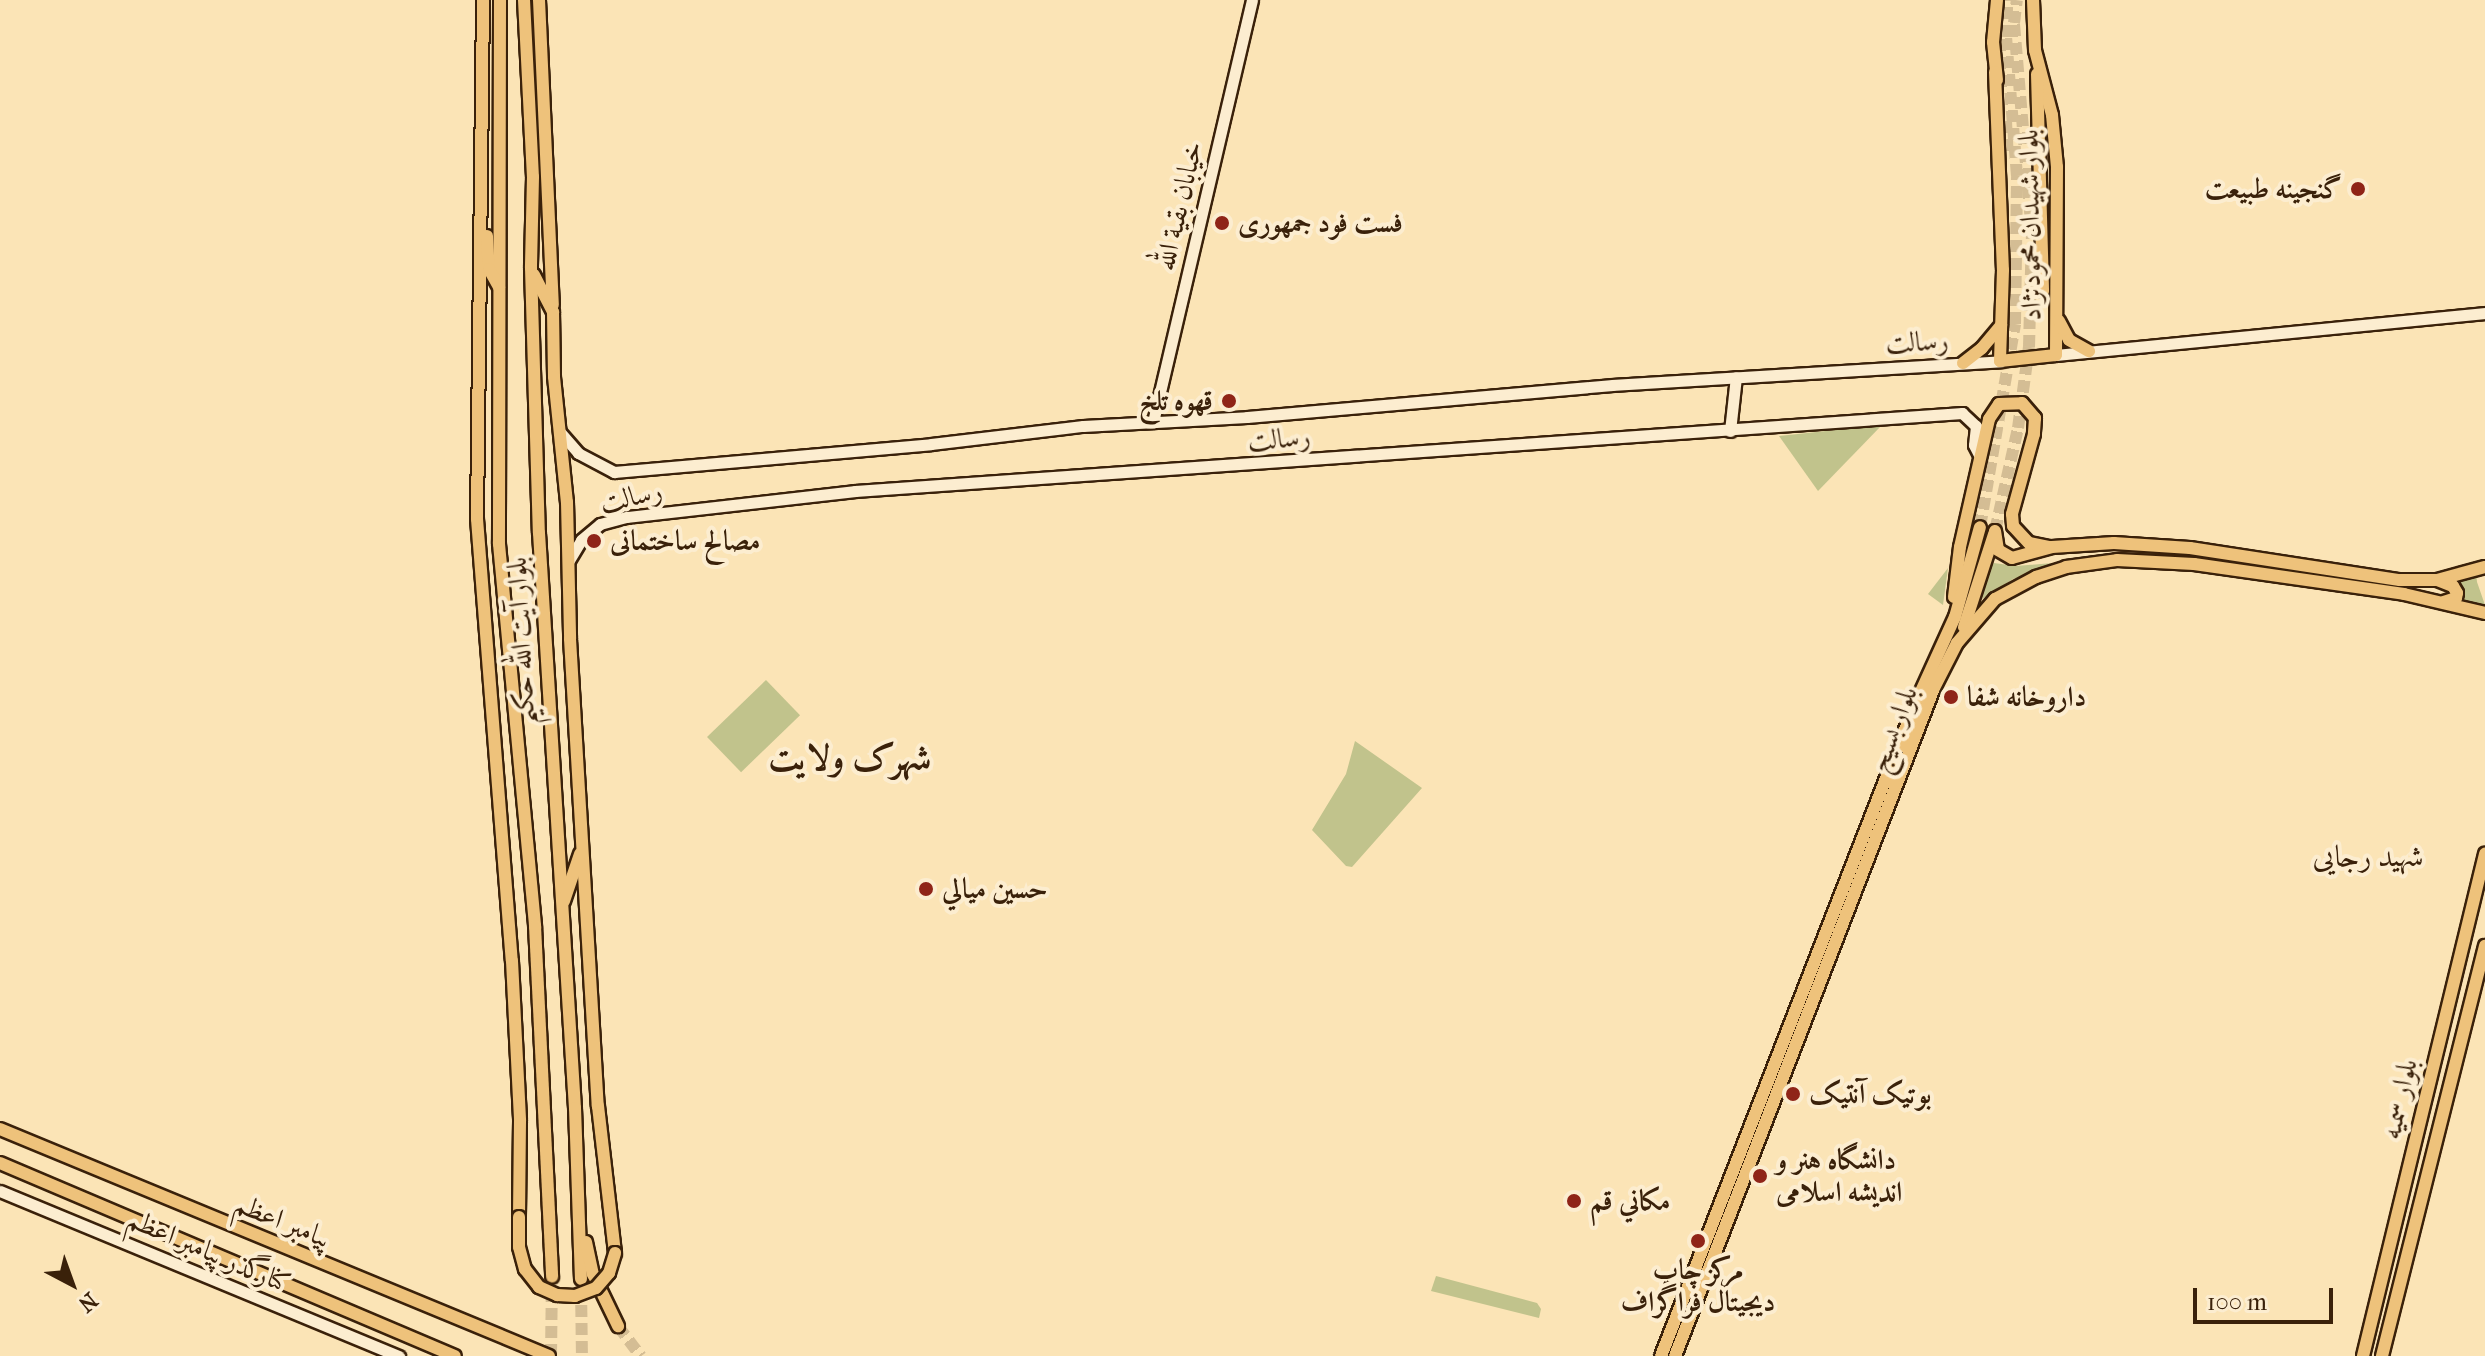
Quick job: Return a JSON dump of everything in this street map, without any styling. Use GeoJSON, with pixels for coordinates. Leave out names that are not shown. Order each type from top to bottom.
{"type":"FeatureCollection","features":[{"type":"Feature","properties":{"kind":"main road","name":"بلوار آیت الله حکیم"},"geometry":{"type":"LineString","coordinates":[[500,0],[499,544],[535,926],[552,1277]]}},
{"type":"Feature","properties":{"kind":"main road","name":"بلوار آیت الله حکیم"},"geometry":{"type":"LineString","coordinates":[[524,0],[533,177],[531,268],[543,612],[581,1219],[581,1279]]}},
{"type":"Feature","properties":{"kind":"main road"},"geometry":{"type":"LineString","coordinates":[[483,2],[477,519],[512,961],[520,1121],[519,1247],[525,1269],[539,1287],[557,1295],[575,1296],[596,1288],[609,1273],[615,1253],[598,1106],[553,312],[539,0]]}},
{"type":"Feature","properties":{"kind":"main road","name":"خیابان بقیة الله"},"geometry":{"type":"LineString","coordinates":[[1153,422],[1252,0]]}},
{"type":"Feature","properties":{"kind":"main road","name":"بلوار شهیدان محمودنژاد"},"geometry":{"type":"LineString","coordinates":[[1997,0],[1993,42],[1995,72],[2006,121]]}},
{"type":"Feature","properties":{"kind":"main road","name":"بلوار شهیدان محمودنژاد"},"geometry":{"type":"LineString","coordinates":[[2033,0],[2035,50],[2052,115],[2057,167],[2056,355]]}},
{"type":"Feature","properties":{"kind":"main road"},"geometry":{"type":"LineString","coordinates":[[2035,50],[2043,291]]}},
{"type":"Feature","properties":{"kind":"main road"},"geometry":{"type":"LineString","coordinates":[[1995,72],[2003,270],[2000,361],[2485,313]]}},
{"type":"Feature","properties":{"kind":"main road"},"geometry":{"type":"LineString","coordinates":[[480,190],[485,203],[489,269],[499,288]]}},
{"type":"Feature","properties":{"kind":"main road"},"geometry":{"type":"LineString","coordinates":[[531,268],[553,312]]}},
{"type":"Feature","properties":{"kind":"main road"},"geometry":{"type":"LineString","coordinates":[[2056,314],[2069,340],[2089,351]]}},
{"type":"Feature","properties":{"kind":"main road"},"geometry":{"type":"LineString","coordinates":[[1963,363],[1982,348],[2001,325]]}},
{"type":"Feature","properties":{"kind":"main road","name":"رسالت"},"geometry":{"type":"LineString","coordinates":[[560,432],[578,453],[614,472],[931,444],[1083,426],[1736,377],[2000,361]]}},
{"type":"Feature","properties":{"kind":"main road"},"geometry":{"type":"LineString","coordinates":[[1730,431],[1736,377]]}},
{"type":"Feature","properties":{"kind":"main road"},"geometry":{"type":"LineString","coordinates":[[1951,643],[1980,457],[1989,419],[1999,404],[2017,402],[2031,411],[2036,426],[2012,514],[2013,526],[2029,543],[2052,547]]}},
{"type":"Feature","properties":{"kind":"main road","name":"رسالت"},"geometry":{"type":"LineString","coordinates":[[568,562],[581,540],[600,524],[738,503],[1547,440],[1730,431],[1962,413],[1976,426],[1974,445],[1980,457]]}},
{"type":"Feature","properties":{"kind":"main road"},"geometry":{"type":"LineString","coordinates":[[1951,643],[1980,527]]}},
{"type":"Feature","properties":{"kind":"main road"},"geometry":{"type":"LineString","coordinates":[[1951,643],[1973,606],[1995,531],[1998,550],[2012,558],[2052,547],[2114,543],[2190,548],[2400,580],[2437,580],[2485,567]]}},
{"type":"Feature","properties":{"kind":"main road","name":"بلوار بسیج"},"geometry":{"type":"LineString","coordinates":[[1661,1356],[1951,643],[1987,606],[2016,586],[2066,567],[2117,560],[2194,564],[2444,602],[2485,613]]}},
{"type":"Feature","properties":{"kind":"main road"},"geometry":{"type":"LineString","coordinates":[[2437,580],[2453,586],[2457,593],[2456,598],[2444,602]]}},
{"type":"Feature","properties":{"kind":"main road"},"geometry":{"type":"LineString","coordinates":[[562,908],[583,846]]}},
{"type":"Feature","properties":{"kind":"main road","name":"بلوار سمیه"},"geometry":{"type":"LineString","coordinates":[[2363,1356],[2485,854]]}},
{"type":"Feature","properties":{"kind":"main road","name":"بلوار سمیه"},"geometry":{"type":"LineString","coordinates":[[2382,1356],[2485,946]]}},
{"type":"Feature","properties":{"kind":"main road","name":"بلوار بسیج"},"geometry":{"type":"LineString","coordinates":[[1675,1356],[1816,972]]}},
{"type":"Feature","properties":{"kind":"main road","name":"پیامبر اعظم"},"geometry":{"type":"LineString","coordinates":[[0,1129],[549,1356]]}},
{"type":"Feature","properties":{"kind":"main road","name":"پیامبر اعظم"},"geometry":{"type":"LineString","coordinates":[[0,1163],[455,1356]]}},
{"type":"Feature","properties":{"kind":"main road","name":"کنارگذر پیامبر اعظم"},"geometry":{"type":"LineString","coordinates":[[0,1191],[399,1356]]}},
{"type":"Feature","properties":{"kind":"main road"},"geometry":{"type":"LineString","coordinates":[[581,1219],[593,1274],[618,1326]]}},
{"type":"Feature","properties":{"kind":"green space"},"geometry":{"type":"Polygon","coordinates":[[[1882,425],[1818,491],[1779,436],[1882,425]]]}},
{"type":"Feature","properties":{"kind":"green space"},"geometry":{"type":"Polygon","coordinates":[[[2065,562],[2013,579],[1982,599],[1989,567],[1994,563],[2016,566],[2065,562]]]}},
{"type":"Feature","properties":{"kind":"green space"},"geometry":{"type":"Polygon","coordinates":[[[1948,568],[1943,605],[1928,594],[1948,568]]]}},
{"type":"Feature","properties":{"kind":"green space"},"geometry":{"type":"Polygon","coordinates":[[[2476,572],[2485,605],[2459,601],[2453,580],[2476,572]]]}},
{"type":"Feature","properties":{"kind":"green space"},"geometry":{"type":"Polygon","coordinates":[[[766,680],[800,715],[741,772],[707,737],[766,680]]]}},
{"type":"Feature","properties":{"kind":"green space"},"geometry":{"type":"Polygon","coordinates":[[[1355,741],[1422,788],[1352,867],[1346,866],[1312,830],[1346,774],[1355,741]]]}},
{"type":"Feature","properties":{"kind":"green space"},"geometry":{"type":"Polygon","coordinates":[[[1436,1276],[1537,1303],[1541,1309],[1539,1318],[1431,1291],[1436,1276]]]}},
{"type":"Feature","properties":{"kind":"tunnel"},"geometry":{"type":"LineString","coordinates":[[1980,527],[2015,324],[2017,176],[2006,37],[2007,0]]}},
{"type":"Feature","properties":{"kind":"tunnel"},"geometry":{"type":"LineString","coordinates":[[1995,531],[2018,428],[2029,347],[2032,234],[2014,23],[2017,0]]}},
{"type":"Feature","properties":{"kind":"tunnel"},"geometry":{"type":"LineString","coordinates":[[2006,121],[2008,154]]}},
{"type":"Feature","properties":{"kind":"tunnel"},"geometry":{"type":"LineString","coordinates":[[551,1356],[552,1277]]}},
{"type":"Feature","properties":{"kind":"tunnel"},"geometry":{"type":"LineString","coordinates":[[581,1287],[582,1356]]}},
{"type":"Feature","properties":{"kind":"tunnel"},"geometry":{"type":"LineString","coordinates":[[618,1326],[641,1356]]}},
{"type":"Feature","properties":{"kind":"place","name":"گنجینه طبیعت"},"geometry":{"type":"Point","coordinates":[2358,189]}},
{"type":"Feature","properties":{"kind":"place","name":"فست فود جمهوری"},"geometry":{"type":"Point","coordinates":[1222,223]}},
{"type":"Feature","properties":{"kind":"place","name":"قهوه تلخ"},"geometry":{"type":"Point","coordinates":[1229,401]}},
{"type":"Feature","properties":{"kind":"place","name":"مصالح ساختمانی"},"geometry":{"type":"Point","coordinates":[594,541]}},
{"type":"Feature","properties":{"kind":"place","name":"داروخانه شفا"},"geometry":{"type":"Point","coordinates":[1951,697]}},
{"type":"Feature","properties":{"kind":"place","name":"حسين ميالي"},"geometry":{"type":"Point","coordinates":[926,889]}},
{"type":"Feature","properties":{"kind":"place","name":"بوتیک آنتیک"},"geometry":{"type":"Point","coordinates":[1793,1094]}},
{"type":"Feature","properties":{"kind":"place","name":"دانشگاه هنر و اندیشه اسلامی"},"geometry":{"type":"Point","coordinates":[1760,1176]}},
{"type":"Feature","properties":{"kind":"place","name":"مكاني قم"},"geometry":{"type":"Point","coordinates":[1574,1201]}},
{"type":"Feature","properties":{"kind":"place","name":"مرکز چاپ دیجیتال فراگراف"},"geometry":{"type":"Point","coordinates":[1698,1241]}},
{"type":"Feature","properties":{"kind":"district","name":"شهرک ولایت"},"geometry":{"type":"Point","coordinates":[850,758]}},
{"type":"Feature","properties":{"kind":"district","name":"شهید رجایی"},"geometry":{"type":"Point","coordinates":[2368,857]}}]}
